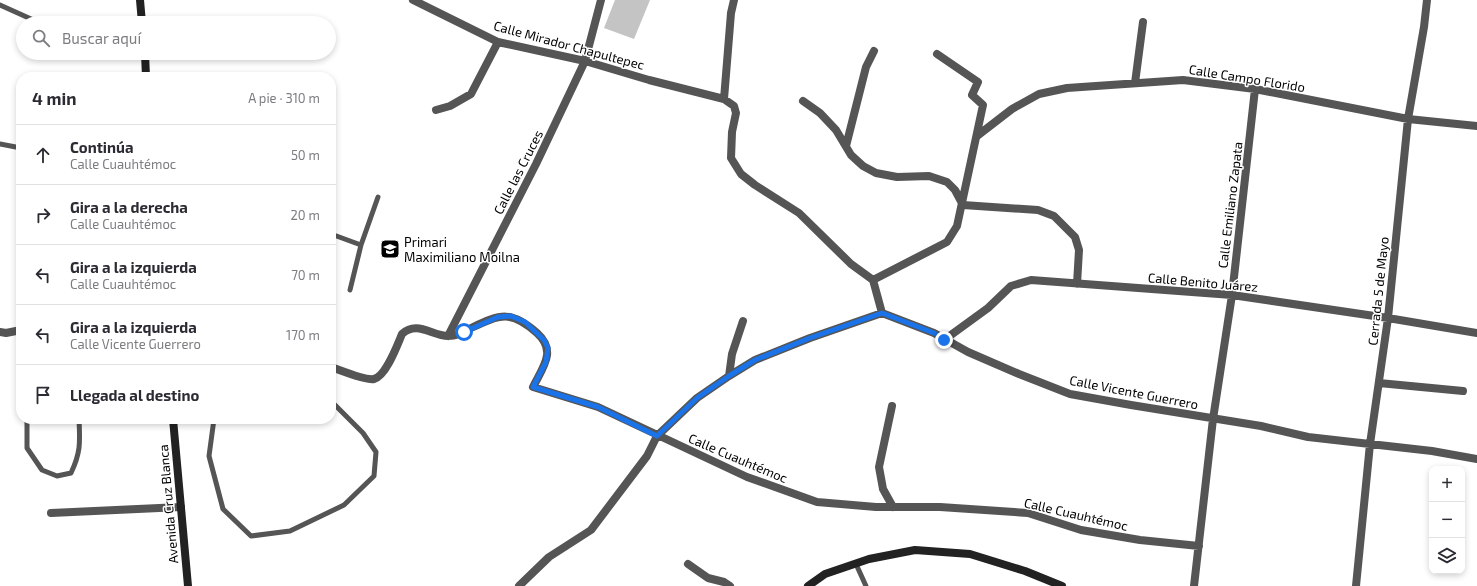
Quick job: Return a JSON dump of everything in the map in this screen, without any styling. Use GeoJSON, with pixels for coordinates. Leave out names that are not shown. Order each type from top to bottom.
{"type":"FeatureCollection","features":[{"type":"Feature","properties":{"kind":"main road"},"geometry":{"type":"LineString","coordinates":[[140,0],[141,16]]}},
{"type":"Feature","properties":{"kind":"main road"},"geometry":{"type":"LineString","coordinates":[[145,60],[146,72]]}},
{"type":"Feature","properties":{"kind":"main road","name":"Avenida Cruz Blanca"},"geometry":{"type":"LineString","coordinates":[[173,424],[188,586]]}},
{"type":"Feature","properties":{"kind":"main road"},"geometry":{"type":"LineString","coordinates":[[810,586],[825,574],[869,559],[915,550],[970,554],[1025,571],[1062,586]]}},
{"type":"Feature","properties":{"kind":"street","name":"Calle Mirador Chapultepec"},"geometry":{"type":"LineString","coordinates":[[414,0],[498,42],[585,60],[649,80],[724,98]]}},
{"type":"Feature","properties":{"kind":"street","name":"Calle las Cruces"},"geometry":{"type":"LineString","coordinates":[[448,336],[536,164],[585,60],[601,0]]}},
{"type":"Feature","properties":{"kind":"street"},"geometry":{"type":"LineString","coordinates":[[519,586],[549,557],[591,530],[647,456],[657,436],[697,398],[755,360],[810,338],[882,313],[873,280],[851,264],[799,213],[755,185],[742,174],[731,158],[732,132],[736,113],[734,106],[724,98],[731,12],[734,0]]}},
{"type":"Feature","properties":{"kind":"street","name":"Cerrada 5 de Mayo"},"geometry":{"type":"LineString","coordinates":[[1356,586],[1370,444],[1388,318],[1408,118],[1424,27],[1427,0]]}},
{"type":"Feature","properties":{"kind":"street"},"geometry":{"type":"LineString","coordinates":[[1135,83],[1143,22]]}},
{"type":"Feature","properties":{"kind":"street"},"geometry":{"type":"LineString","coordinates":[[436,110],[450,106],[471,94],[498,42]]}},
{"type":"Feature","properties":{"kind":"street"},"geometry":{"type":"LineString","coordinates":[[846,146],[866,67],[874,51]]}},
{"type":"Feature","properties":{"kind":"street"},"geometry":{"type":"LineString","coordinates":[[873,280],[947,242],[957,226],[983,105],[972,95],[978,82],[937,54]]}},
{"type":"Feature","properties":{"kind":"street","name":"Calle Campo Florido"},"geometry":{"type":"LineString","coordinates":[[977,136],[1012,109],[1039,94],[1067,88],[1183,80],[1256,89],[1408,118],[1477,126]]}},
{"type":"Feature","properties":{"kind":"street","name":"Calle Emiliano Zapata"},"geometry":{"type":"LineString","coordinates":[[1194,586],[1214,419],[1232,295],[1256,89]]}},
{"type":"Feature","properties":{"kind":"street"},"geometry":{"type":"LineString","coordinates":[[802,101],[820,113],[836,130],[851,155],[863,166],[876,173],[897,177],[929,176],[947,182],[955,190],[962,205]]}},
{"type":"Feature","properties":{"kind":"street"},"geometry":{"type":"LineString","coordinates":[[962,205],[1038,210],[1054,216],[1075,237],[1079,250],[1077,284]]}},
{"type":"Feature","properties":{"kind":"street","name":"Calle Benito Juárez"},"geometry":{"type":"LineString","coordinates":[[944,340],[988,308],[1011,286],[1031,280],[1232,295],[1477,333]]}},
{"type":"Feature","properties":{"kind":"street","name":"Calle Vicente Guerrero"},"geometry":{"type":"LineString","coordinates":[[882,313],[934,333],[944,340],[1019,374],[1070,394],[1261,426],[1308,437],[1432,450],[1477,459]]}},
{"type":"Feature","properties":{"kind":"street","name":"Calle Cuauhtémoc"},"geometry":{"type":"LineString","coordinates":[[336,369],[361,377],[374,379],[383,373],[402,334],[408,329],[415,328],[448,336],[464,332],[498,317],[511,316],[525,322],[544,340],[548,348],[546,362],[533,387],[598,407],[747,477],[817,502],[893,507],[940,507],[1028,513],[1081,530],[1140,540],[1199,546]]}},
{"type":"Feature","properties":{"kind":"street"},"geometry":{"type":"LineString","coordinates":[[729,376],[732,354],[743,321]]}},
{"type":"Feature","properties":{"kind":"street"},"geometry":{"type":"LineString","coordinates":[[0,332],[6,334],[16,331]]}},
{"type":"Feature","properties":{"kind":"street"},"geometry":{"type":"LineString","coordinates":[[1379,383],[1463,391]]}},
{"type":"Feature","properties":{"kind":"street"},"geometry":{"type":"LineString","coordinates":[[892,406],[879,467],[883,489],[893,507]]}},
{"type":"Feature","properties":{"kind":"street"},"geometry":{"type":"LineString","coordinates":[[51,513],[181,507]]}},
{"type":"Feature","properties":{"kind":"street"},"geometry":{"type":"LineString","coordinates":[[688,564],[708,578],[724,582],[730,586]]}},
{"type":"Feature","properties":{"kind":"lane"},"geometry":{"type":"LineString","coordinates":[[0,5],[24,16]]}},
{"type":"Feature","properties":{"kind":"lane"},"geometry":{"type":"LineString","coordinates":[[0,144],[16,147]]}},
{"type":"Feature","properties":{"kind":"lane"},"geometry":{"type":"LineString","coordinates":[[350,290],[362,245],[378,197]]}},
{"type":"Feature","properties":{"kind":"lane"},"geometry":{"type":"LineString","coordinates":[[336,236],[362,245]]}},
{"type":"Feature","properties":{"kind":"lane"},"geometry":{"type":"LineString","coordinates":[[213,424],[209,456],[222,509],[251,536],[290,532],[344,505],[374,476],[376,452],[364,433],[336,406]]}},
{"type":"Feature","properties":{"kind":"lane"},"geometry":{"type":"LineString","coordinates":[[27,424],[27,448],[42,470],[57,476],[71,473],[77,460],[81,444],[79,424]]}},
{"type":"Feature","properties":{"kind":"lane"},"geometry":{"type":"LineString","coordinates":[[856,564],[866,586]]}},
{"type":"Feature","properties":{"kind":"building"},"geometry":{"type":"Polygon","coordinates":[[[615,0],[650,0],[634,39],[604,28],[615,0]]]}},
{"type":"Feature","properties":{"kind":"place","name":"Primari Maximiliano Moilna"},"geometry":{"type":"Point","coordinates":[390,249]}},
{"type":"Feature","properties":{"kind":"route"},"geometry":{"type":"LineString","coordinates":[[464,332],[498,317],[511,316],[525,322],[544,340],[548,348],[546,362],[533,387],[598,407],[657,436],[697,398],[755,360],[810,338],[882,313],[934,333],[944,340]]}}]}
